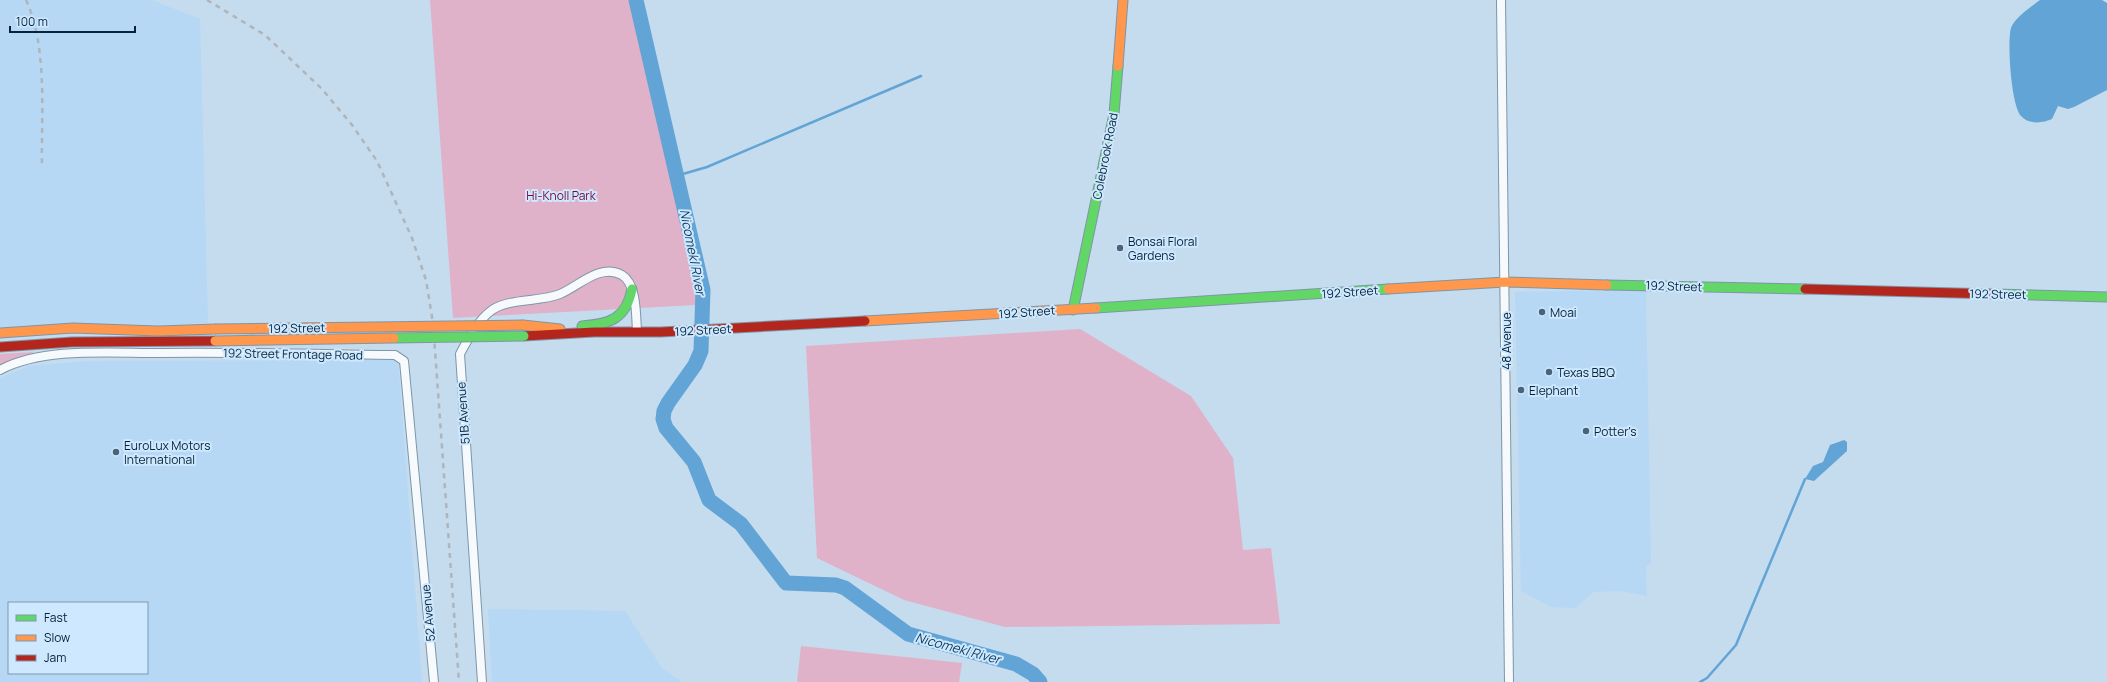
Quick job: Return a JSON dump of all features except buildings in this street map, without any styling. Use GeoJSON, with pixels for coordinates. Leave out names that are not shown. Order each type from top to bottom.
{"type":"FeatureCollection","features":[{"type":"Feature","properties":{"kind":"main road","name":"Colebrook Road"},"geometry":{"type":"LineString","coordinates":[[1073,310],[1114,114],[1123,0]]}},
{"type":"Feature","properties":{"kind":"main road","name":"192 Street"},"geometry":{"type":"LineString","coordinates":[[4,347],[72,342],[524,336],[594,332],[661,332],[1073,310],[1505,282],[2107,297]]}},
{"type":"Feature","properties":{"kind":"main road"},"geometry":{"type":"LineString","coordinates":[[551,328],[605,323],[621,316],[629,306],[632,289]]}},
{"type":"Feature","properties":{"kind":"main road","name":"192 Street"},"geometry":{"type":"LineString","coordinates":[[0,333],[73,328],[158,331],[523,325],[594,332]]}},
{"type":"Feature","properties":{"kind":"main road"},"geometry":{"type":"LineString","coordinates":[[4,347],[30,339],[63,336],[73,328]]}},
{"type":"Feature","properties":{"kind":"street","name":"48 Avenue"},"geometry":{"type":"LineString","coordinates":[[1501,0],[1509,682]]}},
{"type":"Feature","properties":{"kind":"street","name":"51B Avenue"},"geometry":{"type":"LineString","coordinates":[[482,682],[460,354],[478,324],[492,310],[498,307],[559,294],[598,273],[608,271],[622,275],[630,283],[632,289]]}},
{"type":"Feature","properties":{"kind":"street"},"geometry":{"type":"LineString","coordinates":[[632,289],[637,332]]}},
{"type":"Feature","properties":{"kind":"street","name":"192 Street Frontage Road"},"geometry":{"type":"LineString","coordinates":[[0,370],[19,361],[37,356],[74,354],[395,355],[404,361],[422,544]]}},
{"type":"Feature","properties":{"kind":"street","name":"52 Avenue"},"geometry":{"type":"LineString","coordinates":[[422,544],[434,682]]}},
{"type":"Feature","properties":{"kind":"shaded area"},"geometry":{"type":"Polygon","coordinates":[[[0,0],[152,0],[200,19],[208,323],[160,325],[83,323],[0,328],[0,0]]]}},
{"type":"Feature","properties":{"kind":"shaded area"},"geometry":{"type":"Polygon","coordinates":[[[1646,290],[1651,563],[1646,567],[1647,596],[1620,591],[1593,592],[1576,608],[1551,607],[1521,591],[1515,292],[1646,290]]]}},
{"type":"Feature","properties":{"kind":"shaded area"},"geometry":{"type":"Polygon","coordinates":[[[393,360],[398,365],[399,371],[422,682],[0,682],[0,378],[29,366],[89,361],[393,360]]]}},
{"type":"Feature","properties":{"kind":"shaded area"},"geometry":{"type":"Polygon","coordinates":[[[488,609],[625,611],[662,668],[682,682],[492,682],[488,609]]]}},
{"type":"Feature","properties":{"kind":"green space","name":"Hi-Knoll Park"},"geometry":{"type":"Polygon","coordinates":[[[430,0],[633,0],[657,82],[673,163],[698,263],[699,282],[696,305],[453,318],[430,0]]]}},
{"type":"Feature","properties":{"kind":"green space"},"geometry":{"type":"Polygon","coordinates":[[[1080,329],[1191,396],[1233,458],[1243,550],[1271,548],[1280,624],[1005,627],[904,600],[817,558],[806,346],[1080,329]]]}},
{"type":"Feature","properties":{"kind":"green space"},"geometry":{"type":"Polygon","coordinates":[[[33,352],[33,354],[0,366],[0,354],[33,352]]]}},
{"type":"Feature","properties":{"kind":"green space"},"geometry":{"type":"Polygon","coordinates":[[[801,646],[962,663],[959,682],[797,682],[801,646]]]}},
{"type":"Feature","properties":{"kind":"water"},"geometry":{"type":"Polygon","coordinates":[[[2040,0],[2102,0],[2107,3],[2107,90],[2068,109],[2058,106],[2052,119],[2032,122],[2024,119],[2018,110],[2012,87],[2009,46],[2011,28],[2013,24],[2024,12],[2040,0]]]}},
{"type":"Feature","properties":{"kind":"water"},"geometry":{"type":"Polygon","coordinates":[[[1844,440],[1847,442],[1847,451],[1814,481],[1805,479],[1813,466],[1823,462],[1830,445],[1844,440]]]}},
{"type":"Feature","properties":{"kind":"waterway","name":"Nicomekl River"},"geometry":{"type":"LineString","coordinates":[[636,0],[703,290],[701,351],[695,365],[664,411],[663,419],[666,428],[694,462],[709,500],[741,524],[786,583],[836,585],[845,588],[908,634],[1016,664],[1033,674],[1040,682]]}},
{"type":"Feature","properties":{"kind":"waterway"},"geometry":{"type":"LineString","coordinates":[[676,176],[707,167],[921,76]]}},
{"type":"Feature","properties":{"kind":"waterway"},"geometry":{"type":"LineString","coordinates":[[1700,682],[1707,678],[1736,645],[1805,479]]}},
{"type":"Feature","properties":{"kind":"railway"},"geometry":{"type":"LineString","coordinates":[[26,0],[38,39],[42,82],[42,168]]}},
{"type":"Feature","properties":{"kind":"railway"},"geometry":{"type":"LineString","coordinates":[[207,0],[265,35],[322,89],[352,125],[377,161],[412,238],[426,280],[433,323],[459,682]]}},
{"type":"Feature","properties":{"kind":"traffic: fast"},"geometry":{"type":"LineString","coordinates":[[1073,310],[1114,114],[1118,66]]}},
{"type":"Feature","properties":{"kind":"traffic: fast"},"geometry":{"type":"LineString","coordinates":[[1607,285],[1805,289]]}},
{"type":"Feature","properties":{"kind":"traffic: fast"},"geometry":{"type":"LineString","coordinates":[[582,326],[601,324],[615,318],[626,307],[632,289]]}},
{"type":"Feature","properties":{"kind":"traffic: fast"},"geometry":{"type":"LineString","coordinates":[[1096,308],[1388,289]]}},
{"type":"Feature","properties":{"kind":"traffic: fast"},"geometry":{"type":"LineString","coordinates":[[1995,294],[2107,297]]}},
{"type":"Feature","properties":{"kind":"traffic: fast"},"geometry":{"type":"LineString","coordinates":[[394,338],[524,336]]}},
{"type":"Feature","properties":{"kind":"traffic: slow"},"geometry":{"type":"LineString","coordinates":[[1118,66],[1123,0]]}},
{"type":"Feature","properties":{"kind":"traffic: slow"},"geometry":{"type":"LineString","coordinates":[[1388,289],[1505,282],[1607,285]]}},
{"type":"Feature","properties":{"kind":"traffic: slow"},"geometry":{"type":"LineString","coordinates":[[865,321],[1096,308]]}},
{"type":"Feature","properties":{"kind":"traffic: slow"},"geometry":{"type":"LineString","coordinates":[[523,325],[560,329]]}},
{"type":"Feature","properties":{"kind":"traffic: slow"},"geometry":{"type":"LineString","coordinates":[[215,329],[523,325]]}},
{"type":"Feature","properties":{"kind":"traffic: slow"},"geometry":{"type":"LineString","coordinates":[[0,333],[73,328],[158,331],[215,329]]}},
{"type":"Feature","properties":{"kind":"traffic: slow"},"geometry":{"type":"LineString","coordinates":[[215,341],[394,338]]}},
{"type":"Feature","properties":{"kind":"traffic: jam"},"geometry":{"type":"LineString","coordinates":[[1805,289],[1995,294]]}},
{"type":"Feature","properties":{"kind":"traffic: jam"},"geometry":{"type":"LineString","coordinates":[[524,336],[594,332],[661,332],[865,321]]}},
{"type":"Feature","properties":{"kind":"traffic: jam"},"geometry":{"type":"LineString","coordinates":[[0,347],[72,342],[215,341]]}},
{"type":"Feature","properties":{"kind":"place","name":"Bonsai Floral Gardens"},"geometry":{"type":"Point","coordinates":[1120,248]}},
{"type":"Feature","properties":{"kind":"place","name":"Moai"},"geometry":{"type":"Point","coordinates":[1542,312]}},
{"type":"Feature","properties":{"kind":"place","name":"Texas BBQ"},"geometry":{"type":"Point","coordinates":[1549,372]}},
{"type":"Feature","properties":{"kind":"place","name":"Elephant"},"geometry":{"type":"Point","coordinates":[1521,390]}},
{"type":"Feature","properties":{"kind":"place","name":"Potter's"},"geometry":{"type":"Point","coordinates":[1586,431]}},
{"type":"Feature","properties":{"kind":"place","name":"EuroLux Motors International"},"geometry":{"type":"Point","coordinates":[116,452]}}]}
